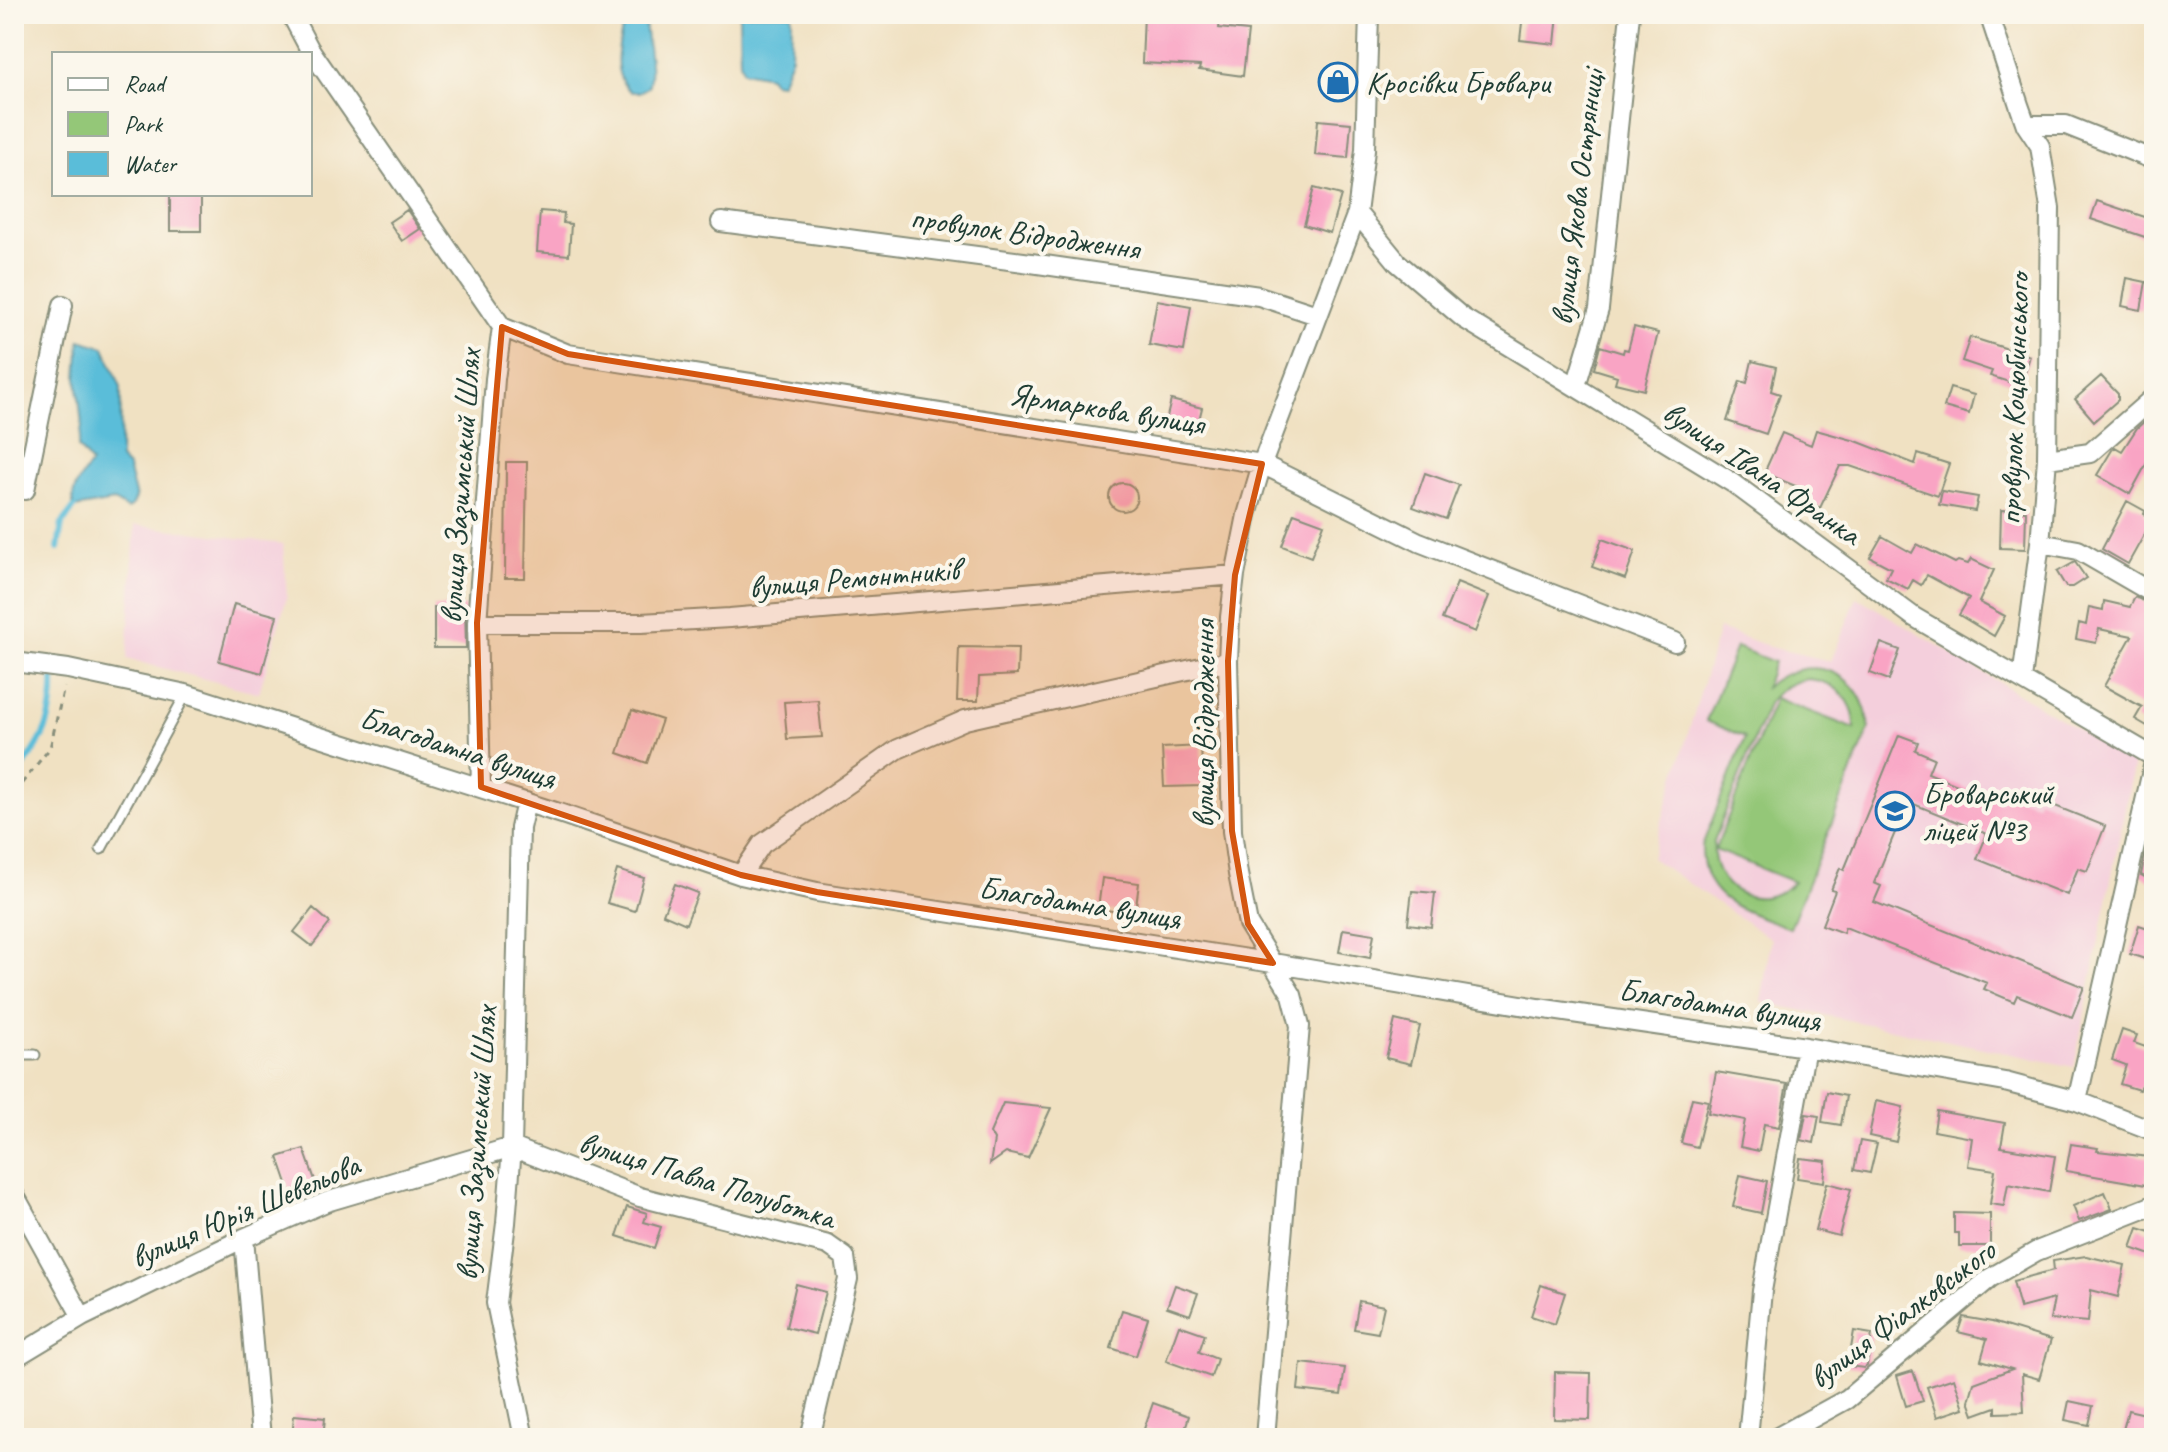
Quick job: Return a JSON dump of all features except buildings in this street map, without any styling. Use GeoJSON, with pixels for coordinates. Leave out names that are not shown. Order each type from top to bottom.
{"type":"FeatureCollection","features":[{"type":"Feature","properties":{"kind":"street","name":"вулиця Зазимський Шлях"},"geometry":{"type":"LineString","coordinates":[[291,14],[312,52]]}},
{"type":"Feature","properties":{"kind":"street","name":"вулиця Відродження"},"geometry":{"type":"LineString","coordinates":[[1265,1438],[1300,1026],[1292,995],[1248,924],[1238,874],[1232,831],[1228,661],[1235,575],[1247,515],[1262,464],[1357,213],[1365,150],[1369,14]]}},
{"type":"Feature","properties":{"kind":"street","name":"вулиця Якова Остряниці"},"geometry":{"type":"LineString","coordinates":[[1576,386],[1599,309],[1630,14]]}},
{"type":"Feature","properties":{"kind":"street","name":"провулок Коцюбинського"},"geometry":{"type":"LineString","coordinates":[[1989,14],[2026,125],[2040,146],[2050,208],[2047,459],[2040,543],[2022,679]]}},
{"type":"Feature","properties":{"kind":"street","name":"вулиця Зазимський Шлях"},"geometry":{"type":"LineString","coordinates":[[312,52],[502,327],[495,379],[477,623],[481,787]]}},
{"type":"Feature","properties":{"kind":"street"},"geometry":{"type":"LineString","coordinates":[[2026,125],[2066,125],[2154,160]]}},
{"type":"Feature","properties":{"kind":"street","name":"вулиця Івана Франка"},"geometry":{"type":"LineString","coordinates":[[1357,213],[1398,263],[1463,318],[1733,483],[1914,617],[2154,759]]}},
{"type":"Feature","properties":{"kind":"street","name":"провулок Відродження"},"geometry":{"type":"LineString","coordinates":[[721,222],[1259,296],[1317,315]]}},
{"type":"Feature","properties":{"kind":"street"},"geometry":{"type":"LineString","coordinates":[[14,488],[25,490],[63,305]]}},
{"type":"Feature","properties":{"kind":"street","name":"Ярмаркова вулиця"},"geometry":{"type":"LineString","coordinates":[[502,327],[568,354],[1262,464],[1419,542],[1675,642]]}},
{"type":"Feature","properties":{"kind":"street"},"geometry":{"type":"LineString","coordinates":[[2047,459],[2090,453],[2154,397]]}},
{"type":"Feature","properties":{"kind":"street"},"geometry":{"type":"LineString","coordinates":[[2040,543],[2078,550],[2154,594]]}},
{"type":"Feature","properties":{"kind":"street","name":"вулиця Ремонтників"},"geometry":{"type":"LineString","coordinates":[[477,623],[641,623],[715,619],[1235,575]]}},
{"type":"Feature","properties":{"kind":"street"},"geometry":{"type":"LineString","coordinates":[[741,875],[762,844],[898,749],[965,720],[1228,661]]}},
{"type":"Feature","properties":{"kind":"street","name":"Благодатна вулиця"},"geometry":{"type":"LineString","coordinates":[[14,662],[68,669],[186,694],[481,787],[741,875],[817,892],[1538,1008],[1806,1047],[2005,1082],[2077,1101],[2154,1131]]}},
{"type":"Feature","properties":{"kind":"street"},"geometry":{"type":"LineString","coordinates":[[2077,1101],[2154,759]]}},
{"type":"Feature","properties":{"kind":"street","name":"вулиця Зазимський Шлях"},"geometry":{"type":"LineString","coordinates":[[524,1438],[496,1303],[512,1147],[520,828],[526,802]]}},
{"type":"Feature","properties":{"kind":"street","name":"вулиця Фіалковського"},"geometry":{"type":"LineString","coordinates":[[1748,1438],[1762,1291],[1806,1047]]}},
{"type":"Feature","properties":{"kind":"street","name":"вулиця Юрія Шевельова"},"geometry":{"type":"LineString","coordinates":[[14,1358],[82,1317],[244,1238],[340,1197],[512,1147]]}},
{"type":"Feature","properties":{"kind":"street","name":"вулиця Павла Полуботка"},"geometry":{"type":"LineString","coordinates":[[512,1147],[640,1197],[828,1245],[845,1257],[848,1279],[810,1438]]}},
{"type":"Feature","properties":{"kind":"street"},"geometry":{"type":"LineString","coordinates":[[14,1194],[82,1317]]}},
{"type":"Feature","properties":{"kind":"street","name":"вулиця Фіалковського"},"geometry":{"type":"LineString","coordinates":[[1776,1438],[1847,1399],[1990,1278],[2037,1251],[2154,1205]]}},
{"type":"Feature","properties":{"kind":"street"},"geometry":{"type":"LineString","coordinates":[[244,1238],[261,1438]]}},
{"type":"Feature","properties":{"kind":"lane"},"geometry":{"type":"LineString","coordinates":[[101,849],[186,694]]}},
{"type":"Feature","properties":{"kind":"lane"},"geometry":{"type":"LineString","coordinates":[[14,1055],[35,1055]]}},
{"type":"Feature","properties":{"kind":"path"},"geometry":{"type":"LineString","coordinates":[[14,793],[50,748],[68,669]]}},
{"type":"Feature","properties":{"kind":"highlighted area"},"geometry":{"type":"Polygon","coordinates":[[[502,327],[568,354],[1262,464],[1235,575],[1228,661],[1232,831],[1248,924],[1273,963],[817,892],[741,875],[481,787],[477,623],[502,327]]]}},
{"type":"Feature","properties":{"kind":"shaded area"},"geometry":{"type":"Polygon","coordinates":[[[135,525],[283,544],[287,597],[259,693],[127,659],[135,525]]]}},
{"type":"Feature","properties":{"kind":"shaded area","name":"Броварський ліцей №3"},"geometry":{"type":"Polygon","coordinates":[[[1857,597],[2134,763],[2074,1067],[1761,1002],[1771,939],[1651,858],[1719,629],[1777,649],[1831,661],[1857,597]]]}},
{"type":"Feature","properties":{"kind":"green space"},"geometry":{"type":"Polygon","coordinates":[[[1736,647],[1774,662],[1765,687],[1782,676],[1816,668],[1846,680],[1857,692],[1865,709],[1869,729],[1790,928],[1743,910],[1718,893],[1709,880],[1702,846],[1745,737],[1706,721],[1736,647]],[[1809,679],[1792,683],[1769,702],[1714,841],[1715,858],[1719,872],[1728,884],[1752,897],[1766,897],[1780,892],[1794,882],[1715,850],[1775,698],[1855,729],[1848,701],[1836,688],[1809,679]]]}},
{"type":"Feature","properties":{"kind":"water"},"geometry":{"type":"Polygon","coordinates":[[[626,14],[645,14],[650,79],[648,87],[639,92],[631,92],[624,84],[618,66],[626,14]]]}},
{"type":"Feature","properties":{"kind":"water"},"geometry":{"type":"Polygon","coordinates":[[[739,14],[792,14],[791,59],[781,83],[773,82],[769,76],[743,71],[739,14]]]}},
{"type":"Feature","properties":{"kind":"water"},"geometry":{"type":"Polygon","coordinates":[[[80,340],[104,347],[121,387],[120,459],[128,467],[136,498],[127,509],[114,501],[74,508],[73,495],[91,463],[78,447],[82,426],[77,378],[80,340]]]}},
{"type":"Feature","properties":{"kind":"waterway"},"geometry":{"type":"LineString","coordinates":[[58,548],[62,524],[74,508]]}},
{"type":"Feature","properties":{"kind":"waterway"},"geometry":{"type":"LineString","coordinates":[[14,779],[33,754],[45,730],[52,705],[53,673]]}},
{"type":"Feature","properties":{"kind":"place","name":"Кросівки Бровари"},"geometry":{"type":"Point","coordinates":[1338,82]}},
{"type":"Feature","properties":{"kind":"place","name":"Броварський ліцей №3"},"geometry":{"type":"Point","coordinates":[1895,811]}}]}
